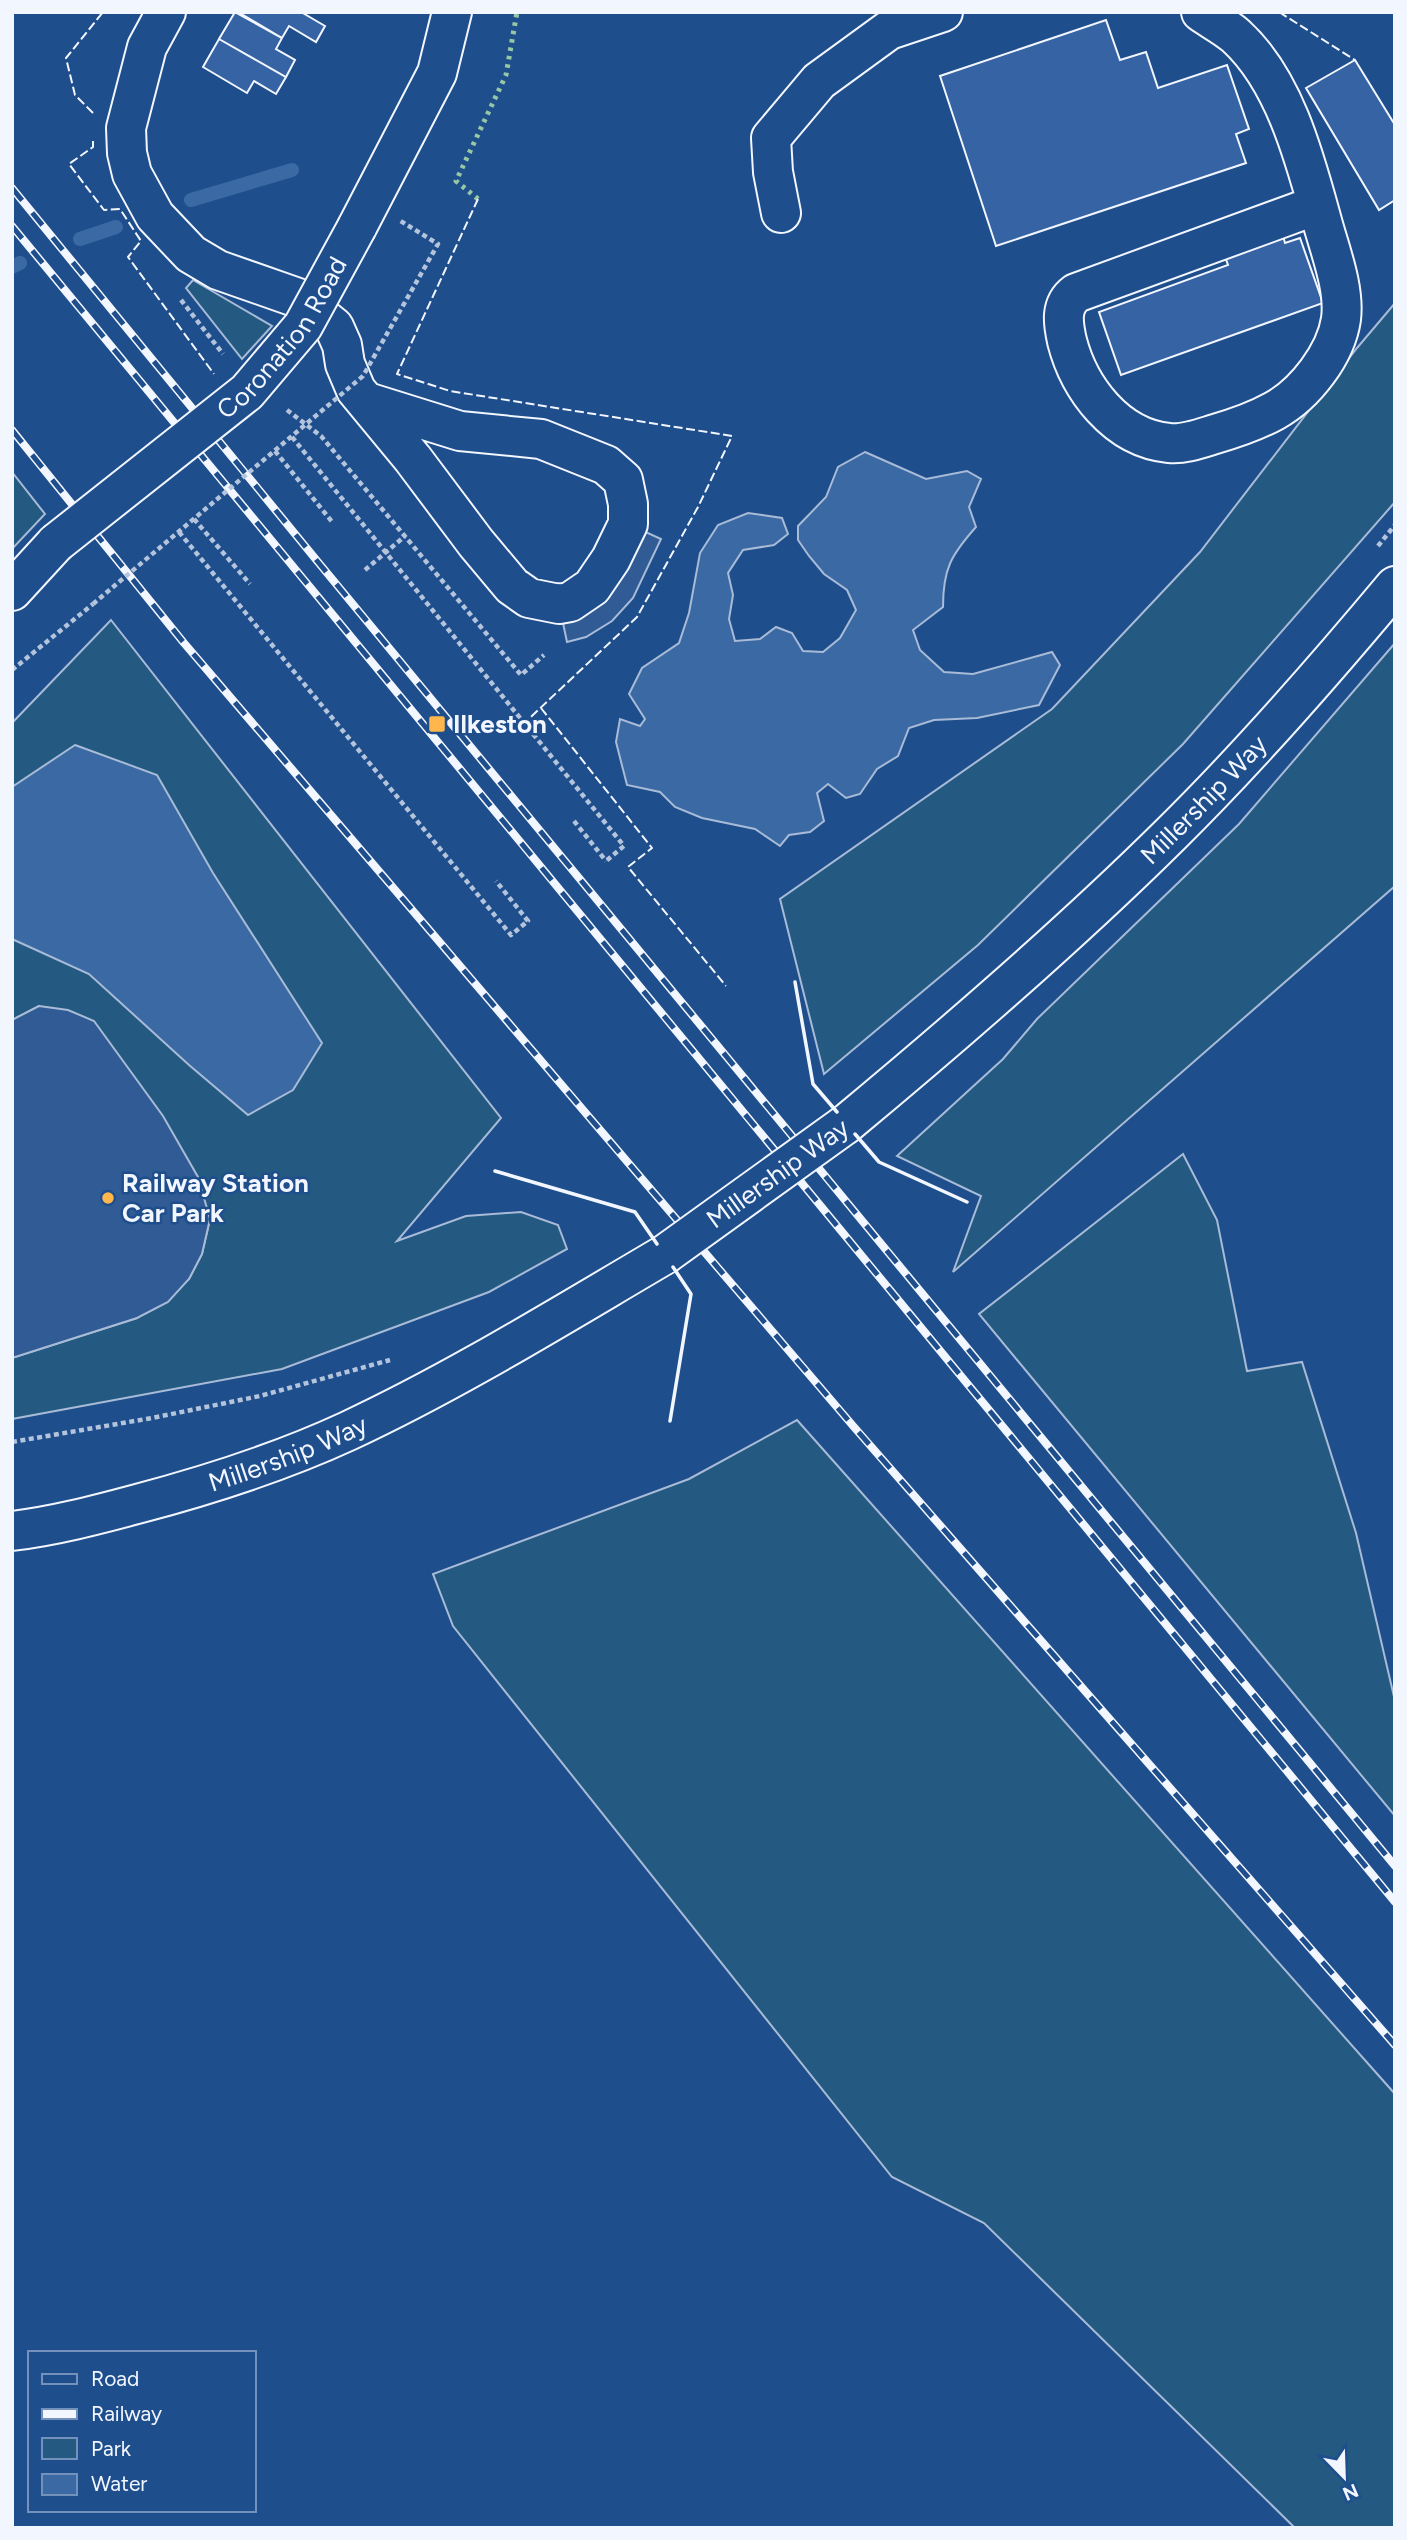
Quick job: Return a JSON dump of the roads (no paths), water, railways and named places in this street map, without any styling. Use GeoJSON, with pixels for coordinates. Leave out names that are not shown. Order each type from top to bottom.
{"type":"FeatureCollection","features":[{"type":"Feature","properties":{"kind":"main road"},"geometry":{"type":"LineString","coordinates":[[166,12],[110,128],[127,153],[132,174],[155,216],[191,254],[218,270],[298,298],[334,327],[356,390],[413,458],[476,543],[512,586],[529,598],[559,604],[570,602],[593,587],[611,559],[628,524],[628,504],[623,480],[606,465],[541,439],[460,432],[367,402]]}},
{"type":"Feature","properties":{"kind":"main road","name":"Coronation Road"},"geometry":{"type":"LineString","coordinates":[[12,591],[56,543],[247,391],[303,326],[437,74],[448,39],[452,12]]}},
{"type":"Feature","properties":{"kind":"main road"},"geometry":{"type":"LineString","coordinates":[[781,213],[773,172],[771,138],[819,81],[889,30],[943,12]]}},
{"type":"Feature","properties":{"kind":"main road"},"geometry":{"type":"LineString","coordinates":[[1201,12],[1236,36],[1272,80],[1305,157],[1341,298],[1341,318],[1336,340],[1326,360],[1310,381],[1277,410],[1207,437],[1171,444],[1149,439],[1128,429],[1088,391],[1076,369],[1064,328],[1064,307],[1067,300],[1076,293],[1317,205]]}},
{"type":"Feature","properties":{"kind":"main road","name":"Millership Way"},"geometry":{"type":"LineString","coordinates":[[12,1531],[94,1516],[172,1495],[251,1470],[323,1441],[473,1367],[664,1255],[846,1124],[920,1063],[1076,925],[1173,833],[1329,665],[1395,586]]}},
{"type":"Feature","properties":{"kind":"water"},"geometry":{"type":"Polygon","coordinates":[[[865,452],[926,479],[967,471],[981,479],[969,507],[976,527],[950,563],[943,607],[913,630],[920,650],[944,672],[973,674],[1052,652],[1060,665],[1039,705],[977,718],[934,720],[909,728],[898,756],[877,769],[860,794],[846,798],[828,784],[817,793],[824,821],[810,832],[789,835],[780,846],[755,829],[702,818],[675,807],[660,792],[627,785],[616,742],[620,719],[640,726],[645,719],[629,694],[642,668],[679,643],[689,613],[700,553],[718,525],[748,513],[782,518],[788,534],[774,545],[743,550],[728,573],[733,595],[729,619],[735,641],[760,639],[776,627],[792,633],[803,651],[823,652],[840,638],[856,610],[847,590],[824,574],[809,556],[798,540],[798,526],[826,497],[838,467],[865,452]]]}},
{"type":"Feature","properties":{"kind":"water"},"geometry":{"type":"Polygon","coordinates":[[[75,745],[157,775],[213,873],[322,1043],[293,1090],[248,1115],[89,974],[12,939],[12,787],[75,745]]]}},
{"type":"Feature","properties":{"kind":"waterway"},"geometry":{"type":"LineString","coordinates":[[191,200],[292,170]]}},
{"type":"Feature","properties":{"kind":"waterway"},"geometry":{"type":"LineString","coordinates":[[80,239],[116,227]]}},
{"type":"Feature","properties":{"kind":"waterway"},"geometry":{"type":"LineString","coordinates":[[12,267],[20,263]]}},
{"type":"Feature","properties":{"kind":"railway"},"geometry":{"type":"LineString","coordinates":[[12,188],[1395,1866]]}},
{"type":"Feature","properties":{"kind":"railway"},"geometry":{"type":"LineString","coordinates":[[12,226],[1395,1902]]}},
{"type":"Feature","properties":{"kind":"railway"},"geometry":{"type":"LineString","coordinates":[[12,430],[184,643],[854,1427],[1395,2045]]}},
{"type":"Feature","properties":{"kind":"place","name":"Ilkeston"},"geometry":{"type":"Point","coordinates":[437,724]}},
{"type":"Feature","properties":{"kind":"place","name":"Railway Station Car Park"},"geometry":{"type":"Point","coordinates":[108,1198]}}]}
